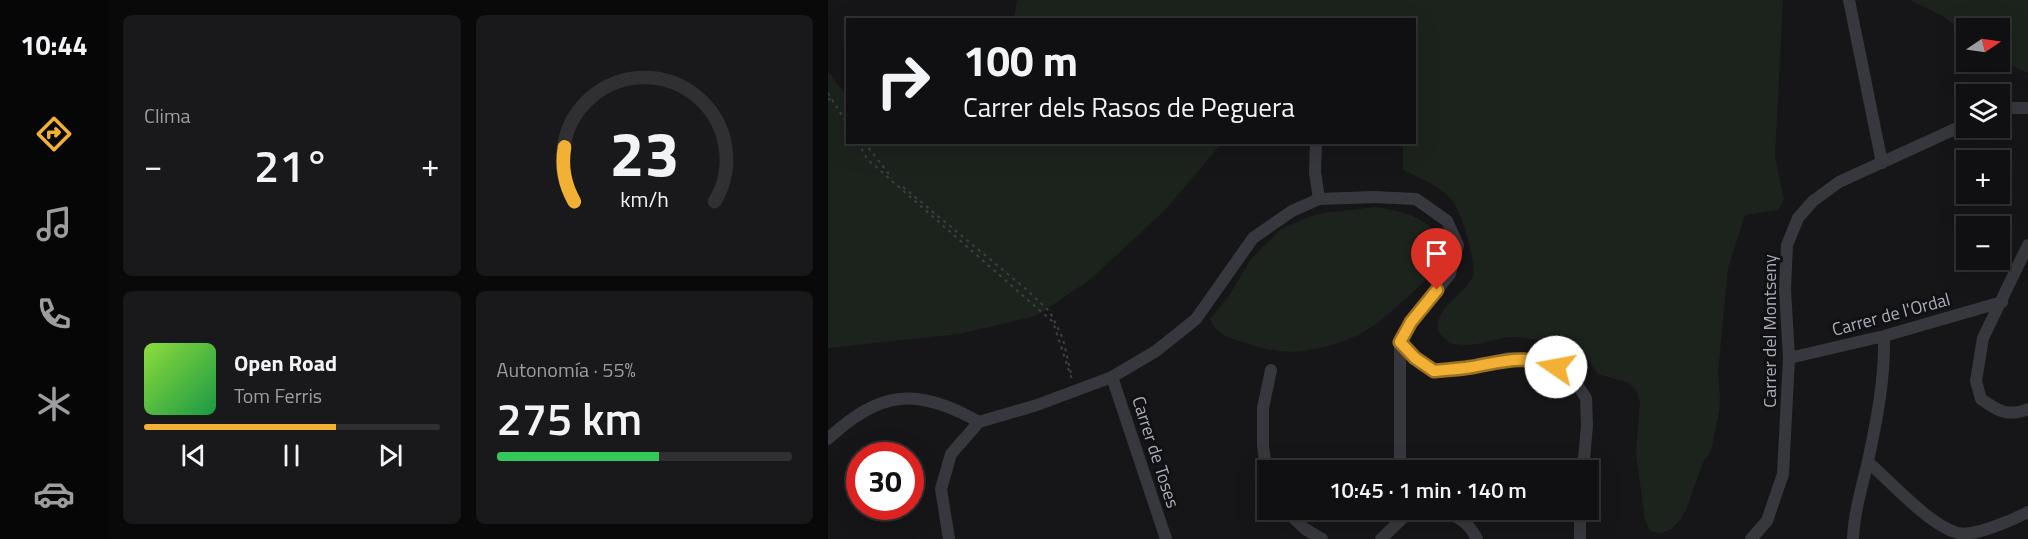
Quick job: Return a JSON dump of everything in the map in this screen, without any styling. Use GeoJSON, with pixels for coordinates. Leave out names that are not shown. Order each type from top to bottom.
{"type":"FeatureCollection","features":[{"type":"Feature","properties":{"kind":"street"},"geometry":{"type":"LineString","coordinates":[[1849,0],[1882,163]]}},
{"type":"Feature","properties":{"kind":"street"},"geometry":{"type":"LineString","coordinates":[[2010,108],[2028,108]]}},
{"type":"Feature","properties":{"kind":"street","name":"Carrer del Montseny"},"geometry":{"type":"LineString","coordinates":[[1751,539],[1767,521],[1783,474],[1789,358],[1785,289],[1787,244],[1798,218],[1813,201],[1839,182],[1956,129]]}},
{"type":"Feature","properties":{"kind":"street"},"geometry":{"type":"LineString","coordinates":[[1317,144],[1316,172],[1319,199]]}},
{"type":"Feature","properties":{"kind":"street"},"geometry":{"type":"LineString","coordinates":[[949,539],[941,489],[951,454],[979,422],[1037,405],[1112,377],[1156,351],[1196,319],[1252,238],[1292,211],[1319,199],[1374,197],[1416,199],[1446,222],[1458,246],[1450,274],[1411,322],[1400,342],[1400,458]]}},
{"type":"Feature","properties":{"kind":"street"},"geometry":{"type":"LineString","coordinates":[[2028,245],[1983,338],[1976,381],[1981,399],[2000,412],[2019,412],[2028,409]]}},
{"type":"Feature","properties":{"kind":"street","name":"Carrer de l'Ordal"},"geometry":{"type":"LineString","coordinates":[[1789,358],[1884,336],[2002,302]]}},
{"type":"Feature","properties":{"kind":"street"},"geometry":{"type":"LineString","coordinates":[[1853,539],[1854,514],[1868,462],[1882,389],[1884,336]]}},
{"type":"Feature","properties":{"kind":"street"},"geometry":{"type":"LineString","coordinates":[[1400,342],[1415,358],[1434,371],[1471,367],[1508,358],[1544,362],[1568,371],[1586,398],[1587,425],[1584,460]]}},
{"type":"Feature","properties":{"kind":"street"},"geometry":{"type":"LineString","coordinates":[[1265,460],[1263,408],[1271,370]]}},
{"type":"Feature","properties":{"kind":"street","name":"Carrer de Toses"},"geometry":{"type":"LineString","coordinates":[[1112,377],[1166,539]]}},
{"type":"Feature","properties":{"kind":"street"},"geometry":{"type":"LineString","coordinates":[[828,439],[847,421],[881,401],[919,398],[956,409],[979,422]]}},
{"type":"Feature","properties":{"kind":"street"},"geometry":{"type":"LineString","coordinates":[[1868,462],[1935,522],[1960,534],[2002,526],[2028,512]]}},
{"type":"Feature","properties":{"kind":"street"},"geometry":{"type":"LineString","coordinates":[[1296,520],[1322,539]]}},
{"type":"Feature","properties":{"kind":"street"},"geometry":{"type":"LineString","coordinates":[[1381,539],[1401,520]]}},
{"type":"Feature","properties":{"kind":"street"},"geometry":{"type":"LineString","coordinates":[[1461,520],[1471,526],[1477,539]]}},
{"type":"Feature","properties":{"kind":"street"},"geometry":{"type":"LineString","coordinates":[[1580,520],[1580,539]]}},
{"type":"Feature","properties":{"kind":"path"},"geometry":{"type":"LineString","coordinates":[[828,93],[846,121]]}},
{"type":"Feature","properties":{"kind":"path"},"geometry":{"type":"LineString","coordinates":[[828,99],[846,122]]}},
{"type":"Feature","properties":{"kind":"path"},"geometry":{"type":"LineString","coordinates":[[859,144],[867,159],[1053,322],[1075,391]]}},
{"type":"Feature","properties":{"kind":"path"},"geometry":{"type":"LineString","coordinates":[[866,144],[892,179],[1027,290],[1050,312],[1063,339],[1075,391]]}},
{"type":"Feature","properties":{"kind":"shaded area"},"geometry":{"type":"Polygon","coordinates":[[[1017,0],[1783,0],[1775,156],[1784,200],[1778,210],[1745,215],[1728,268],[1718,372],[1719,412],[1711,451],[1703,462],[1686,510],[1679,521],[1671,529],[1661,533],[1650,531],[1645,520],[1636,453],[1640,402],[1637,392],[1629,383],[1598,374],[1578,350],[1539,340],[1515,337],[1463,345],[1448,341],[1440,333],[1438,324],[1440,316],[1469,283],[1474,267],[1465,228],[1455,204],[1440,189],[1403,170],[1403,144],[1416,144],[1416,18],[1014,18],[1017,0]]]}},
{"type":"Feature","properties":{"kind":"shaded area"},"geometry":{"type":"Polygon","coordinates":[[[1910,0],[2028,0],[2028,73],[2010,64],[2010,18],[1956,18],[1956,26],[1941,15],[1910,0]]]}},
{"type":"Feature","properties":{"kind":"shaded area"},"geometry":{"type":"Polygon","coordinates":[[[828,71],[846,96],[846,144],[1221,144],[1164,211],[1091,279],[1036,316],[959,334],[828,348],[828,71]]]}},
{"type":"Feature","properties":{"kind":"shaded area"},"geometry":{"type":"Polygon","coordinates":[[[1376,207],[1408,214],[1427,225],[1439,241],[1440,253],[1434,267],[1423,282],[1382,320],[1358,335],[1334,344],[1293,351],[1266,349],[1224,335],[1216,329],[1210,319],[1229,296],[1251,259],[1281,229],[1311,216],[1376,207]]]}},
{"type":"Feature","properties":{"kind":"route"},"geometry":{"type":"LineString","coordinates":[[1437,290],[1411,322],[1400,342],[1415,358],[1434,371],[1471,367],[1508,358],[1544,362],[1556,367]]}}]}
